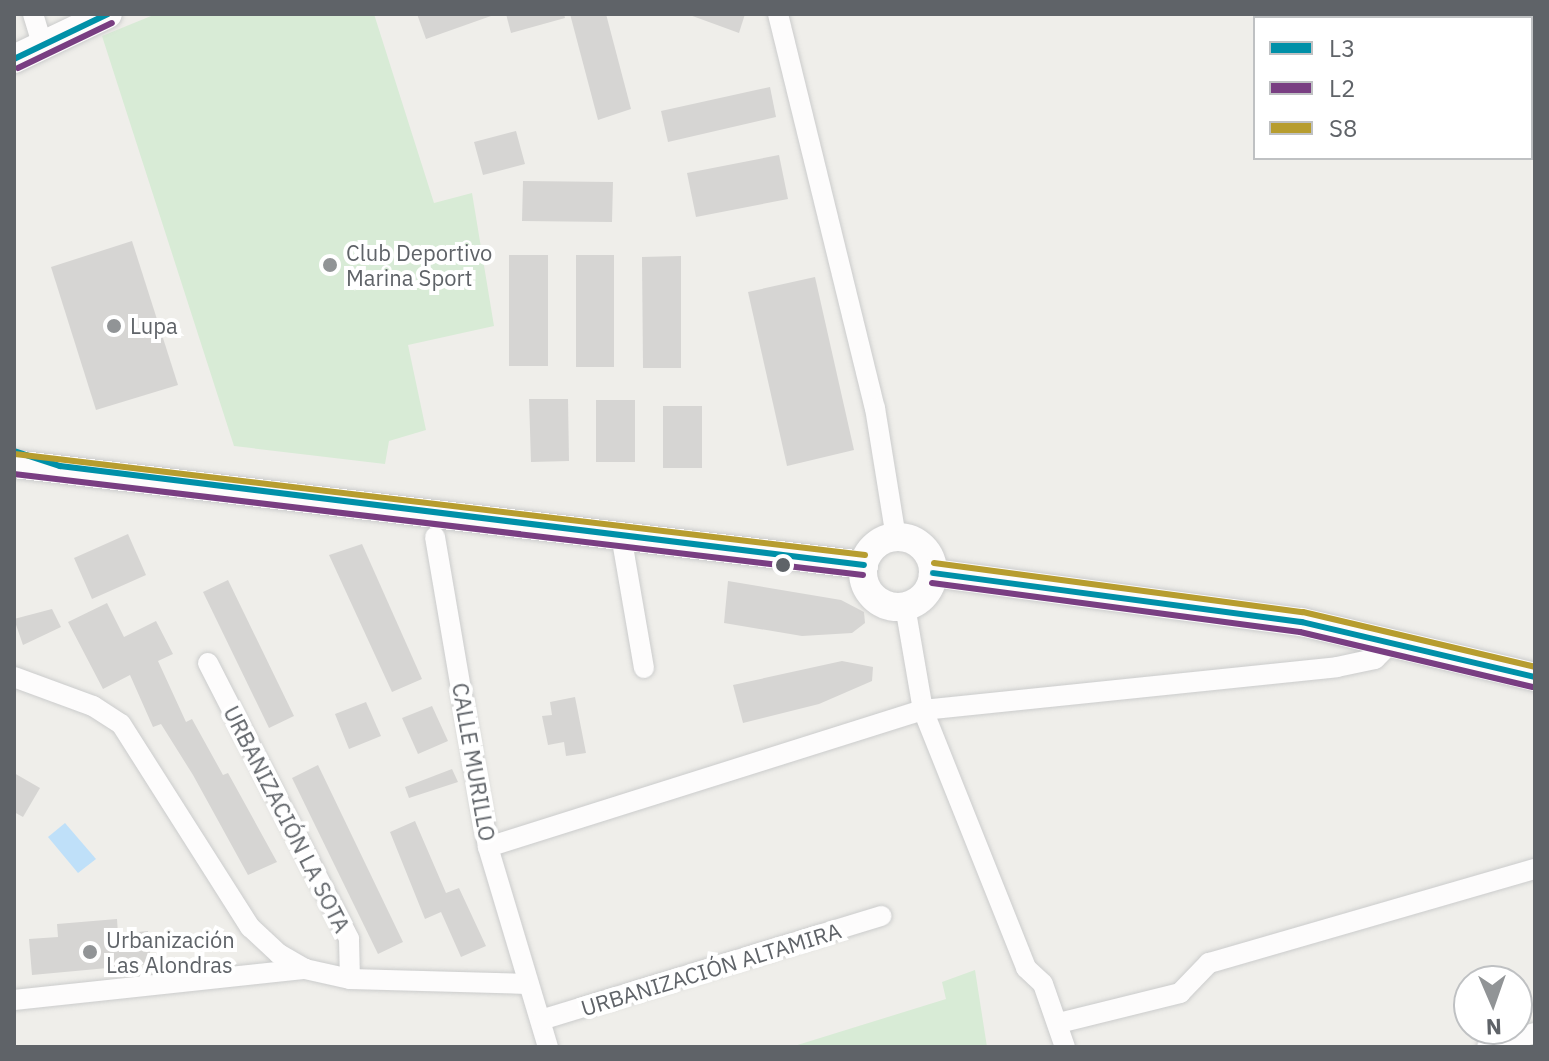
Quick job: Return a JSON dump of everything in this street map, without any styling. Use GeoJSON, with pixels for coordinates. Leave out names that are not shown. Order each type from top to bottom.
{"type":"FeatureCollection","features":[{"type":"Feature","properties":{"kind":"main road"},"geometry":{"type":"LineString","coordinates":[[14,59],[108,14]]}},
{"type":"Feature","properties":{"kind":"main road"},"geometry":{"type":"LineString","coordinates":[[14,451],[60,466]]}},
{"type":"Feature","properties":{"kind":"main road"},"geometry":{"type":"LineString","coordinates":[[14,464],[60,466],[864,565]]}},
{"type":"Feature","properties":{"kind":"main road"},"geometry":{"type":"LineString","coordinates":[[896,537],[926,551],[933,573],[925,594],[905,606],[873,596],[864,565],[875,546],[896,537]]}},
{"type":"Feature","properties":{"kind":"main road"},"geometry":{"type":"LineString","coordinates":[[933,573],[1186,604],[1392,642],[1535,677]]}},
{"type":"Feature","properties":{"kind":"street"},"geometry":{"type":"LineString","coordinates":[[33,14],[43,46]]}},
{"type":"Feature","properties":{"kind":"street"},"geometry":{"type":"LineString","coordinates":[[778,14],[875,408],[896,537]]}},
{"type":"Feature","properties":{"kind":"street"},"geometry":{"type":"LineString","coordinates":[[621,535],[644,668]]}},
{"type":"Feature","properties":{"kind":"street","name":"CALLE MURILLO"},"geometry":{"type":"LineString","coordinates":[[435,537],[488,847],[548,1047]]}},
{"type":"Feature","properties":{"kind":"street"},"geometry":{"type":"LineString","coordinates":[[905,606],[923,710],[1026,968],[1043,984],[1065,1047]]}},
{"type":"Feature","properties":{"kind":"street"},"geometry":{"type":"LineString","coordinates":[[488,847],[923,710],[1337,667],[1375,659],[1392,642]]}},
{"type":"Feature","properties":{"kind":"street","name":"URBANIZACIÓN LA SOTA"},"geometry":{"type":"LineString","coordinates":[[208,663],[349,939],[350,979]]}},
{"type":"Feature","properties":{"kind":"street"},"geometry":{"type":"LineString","coordinates":[[14,677],[93,706],[121,724],[258,937],[305,969]]}},
{"type":"Feature","properties":{"kind":"street"},"geometry":{"type":"LineString","coordinates":[[1059,1023],[1180,993],[1209,963],[1535,869]]}},
{"type":"Feature","properties":{"kind":"street","name":"URBANIZACIÓN ALTAMIRA"},"geometry":{"type":"LineString","coordinates":[[541,1020],[881,916]]}},
{"type":"Feature","properties":{"kind":"street"},"geometry":{"type":"LineString","coordinates":[[235,975],[250,965],[258,937]]}},
{"type":"Feature","properties":{"kind":"street"},"geometry":{"type":"LineString","coordinates":[[14,1000],[305,969],[350,979],[527,984]]}},
{"type":"Feature","properties":{"kind":"street"},"geometry":{"type":"LineString","coordinates":[[1487,1047],[1535,1033]]}},
{"type":"Feature","properties":{"kind":"green space","name":"Club Deportivo Marina Sport"},"geometry":{"type":"Polygon","coordinates":[[[156,14],[374,14],[434,203],[472,193],[494,326],[408,345],[426,430],[389,441],[385,464],[234,446],[102,36],[156,14]]]}},
{"type":"Feature","properties":{"kind":"green space"},"geometry":{"type":"Polygon","coordinates":[[[975,970],[987,1047],[791,1047],[946,999],[942,982],[975,970]]]}},
{"type":"Feature","properties":{"kind":"water"},"geometry":{"type":"Polygon","coordinates":[[[65,823],[96,859],[78,873],[48,837],[65,823]]]}},
{"type":"Feature","properties":{"kind":"building"},"geometry":{"type":"Polygon","coordinates":[[[417,14],[491,14],[491,16],[426,39],[417,14]]]}},
{"type":"Feature","properties":{"kind":"building"},"geometry":{"type":"Polygon","coordinates":[[[506,14],[564,14],[565,18],[511,33],[506,14]]]}},
{"type":"Feature","properties":{"kind":"building"},"geometry":{"type":"Polygon","coordinates":[[[570,14],[606,14],[631,109],[598,120],[570,14]]]}},
{"type":"Feature","properties":{"kind":"building"},"geometry":{"type":"Polygon","coordinates":[[[687,14],[745,14],[739,33],[687,14]]]}},
{"type":"Feature","properties":{"kind":"building"},"geometry":{"type":"Polygon","coordinates":[[[770,87],[776,117],[668,142],[661,111],[770,87]]]}},
{"type":"Feature","properties":{"kind":"building"},"geometry":{"type":"Polygon","coordinates":[[[516,131],[525,164],[483,175],[474,142],[516,131]]]}},
{"type":"Feature","properties":{"kind":"building"},"geometry":{"type":"Polygon","coordinates":[[[779,155],[788,199],[696,217],[687,173],[779,155]]]}},
{"type":"Feature","properties":{"kind":"building"},"geometry":{"type":"Polygon","coordinates":[[[523,181],[613,182],[612,222],[522,221],[523,181]]]}},
{"type":"Feature","properties":{"kind":"building","name":"Lupa"},"geometry":{"type":"Polygon","coordinates":[[[132,241],[178,385],[96,410],[51,267],[132,241]]]}},
{"type":"Feature","properties":{"kind":"building"},"geometry":{"type":"Polygon","coordinates":[[[509,255],[548,255],[548,366],[509,366],[509,255]]]}},
{"type":"Feature","properties":{"kind":"building"},"geometry":{"type":"Polygon","coordinates":[[[576,255],[614,255],[614,367],[576,367],[576,255]]]}},
{"type":"Feature","properties":{"kind":"building"},"geometry":{"type":"Polygon","coordinates":[[[681,256],[681,368],[643,368],[642,257],[681,256]]]}},
{"type":"Feature","properties":{"kind":"building"},"geometry":{"type":"Polygon","coordinates":[[[815,277],[854,450],[787,466],[748,292],[815,277]]]}},
{"type":"Feature","properties":{"kind":"building"},"geometry":{"type":"Polygon","coordinates":[[[529,399],[568,399],[569,461],[531,462],[529,399]]]}},
{"type":"Feature","properties":{"kind":"building"},"geometry":{"type":"Polygon","coordinates":[[[596,400],[635,400],[635,462],[596,462],[596,400]]]}},
{"type":"Feature","properties":{"kind":"building"},"geometry":{"type":"Polygon","coordinates":[[[663,406],[702,406],[702,468],[663,468],[663,406]]]}},
{"type":"Feature","properties":{"kind":"building"},"geometry":{"type":"Polygon","coordinates":[[[128,534],[146,575],[92,599],[74,558],[128,534]]]}},
{"type":"Feature","properties":{"kind":"building"},"geometry":{"type":"Polygon","coordinates":[[[362,544],[422,679],[392,692],[329,555],[362,544]]]}},
{"type":"Feature","properties":{"kind":"building"},"geometry":{"type":"Polygon","coordinates":[[[228,580],[294,716],[269,728],[203,592],[228,580]]]}},
{"type":"Feature","properties":{"kind":"building"},"geometry":{"type":"Polygon","coordinates":[[[728,581],[841,600],[864,612],[865,623],[852,633],[802,636],[724,623],[728,581]]]}},
{"type":"Feature","properties":{"kind":"building"},"geometry":{"type":"Polygon","coordinates":[[[107,603],[124,637],[156,621],[173,654],[158,661],[186,722],[192,719],[223,775],[228,773],[277,862],[248,875],[161,724],[153,727],[130,675],[103,689],[68,622],[107,603]]]}},
{"type":"Feature","properties":{"kind":"building"},"geometry":{"type":"Polygon","coordinates":[[[52,609],[61,627],[23,645],[14,619],[52,609]]]}},
{"type":"Feature","properties":{"kind":"building"},"geometry":{"type":"Polygon","coordinates":[[[842,661],[873,667],[872,681],[819,704],[743,723],[733,685],[842,661]]]}},
{"type":"Feature","properties":{"kind":"building"},"geometry":{"type":"Polygon","coordinates":[[[575,697],[586,753],[566,756],[564,742],[548,745],[542,716],[552,715],[550,702],[575,697]]]}},
{"type":"Feature","properties":{"kind":"building"},"geometry":{"type":"Polygon","coordinates":[[[366,702],[381,736],[349,749],[335,714],[366,702]]]}},
{"type":"Feature","properties":{"kind":"building"},"geometry":{"type":"Polygon","coordinates":[[[432,706],[448,741],[418,754],[402,718],[432,706]]]}},
{"type":"Feature","properties":{"kind":"building"},"geometry":{"type":"Polygon","coordinates":[[[318,765],[403,942],[378,954],[292,778],[318,765]]]}},
{"type":"Feature","properties":{"kind":"building"},"geometry":{"type":"Polygon","coordinates":[[[452,769],[458,782],[409,798],[405,787],[452,769]]]}},
{"type":"Feature","properties":{"kind":"building"},"geometry":{"type":"Polygon","coordinates":[[[14,773],[40,788],[23,817],[14,812],[14,773]]]}},
{"type":"Feature","properties":{"kind":"building"},"geometry":{"type":"Polygon","coordinates":[[[415,821],[446,893],[459,888],[486,946],[461,957],[441,912],[425,919],[390,832],[415,821]]]}},
{"type":"Feature","properties":{"kind":"building","name":"Urbanización Las Alondras"},"geometry":{"type":"Polygon","coordinates":[[[117,919],[118,934],[148,931],[151,964],[32,975],[29,939],[58,937],[57,924],[117,919]]]}},
{"type":"Feature","properties":{"kind":"transit line","name":"L3"},"geometry":{"type":"LineString","coordinates":[[14,59],[108,14]]}},
{"type":"Feature","properties":{"kind":"transit line","name":"L2"},"geometry":{"type":"LineString","coordinates":[[18,68],[112,23]]}},
{"type":"Feature","properties":{"kind":"transit line","name":"L3"},"geometry":{"type":"LineString","coordinates":[[14,451],[60,466],[864,565]]}},
{"type":"Feature","properties":{"kind":"transit line","name":"S8"},"geometry":{"type":"LineString","coordinates":[[15,454],[865,555]]}},
{"type":"Feature","properties":{"kind":"transit line","name":"L2"},"geometry":{"type":"LineString","coordinates":[[14,474],[863,575]]}},
{"type":"Feature","properties":{"kind":"transit line","name":"S8"},"geometry":{"type":"LineString","coordinates":[[934,563],[1303,612],[1535,667]]}},
{"type":"Feature","properties":{"kind":"transit line","name":"L3"},"geometry":{"type":"LineString","coordinates":[[933,573],[1302,622],[1535,677]]}},
{"type":"Feature","properties":{"kind":"transit line","name":"L2"},"geometry":{"type":"LineString","coordinates":[[932,583],[1300,632],[1533,687]]}},
{"type":"Feature","properties":{"kind":"place","name":"Club Deportivo Marina Sport"},"geometry":{"type":"Point","coordinates":[330,265]}},
{"type":"Feature","properties":{"kind":"place","name":"Lupa"},"geometry":{"type":"Point","coordinates":[114,326]}},
{"type":"Feature","properties":{"kind":"place","name":"Urbanización Las Alondras"},"geometry":{"type":"Point","coordinates":[90,952]}}]}
